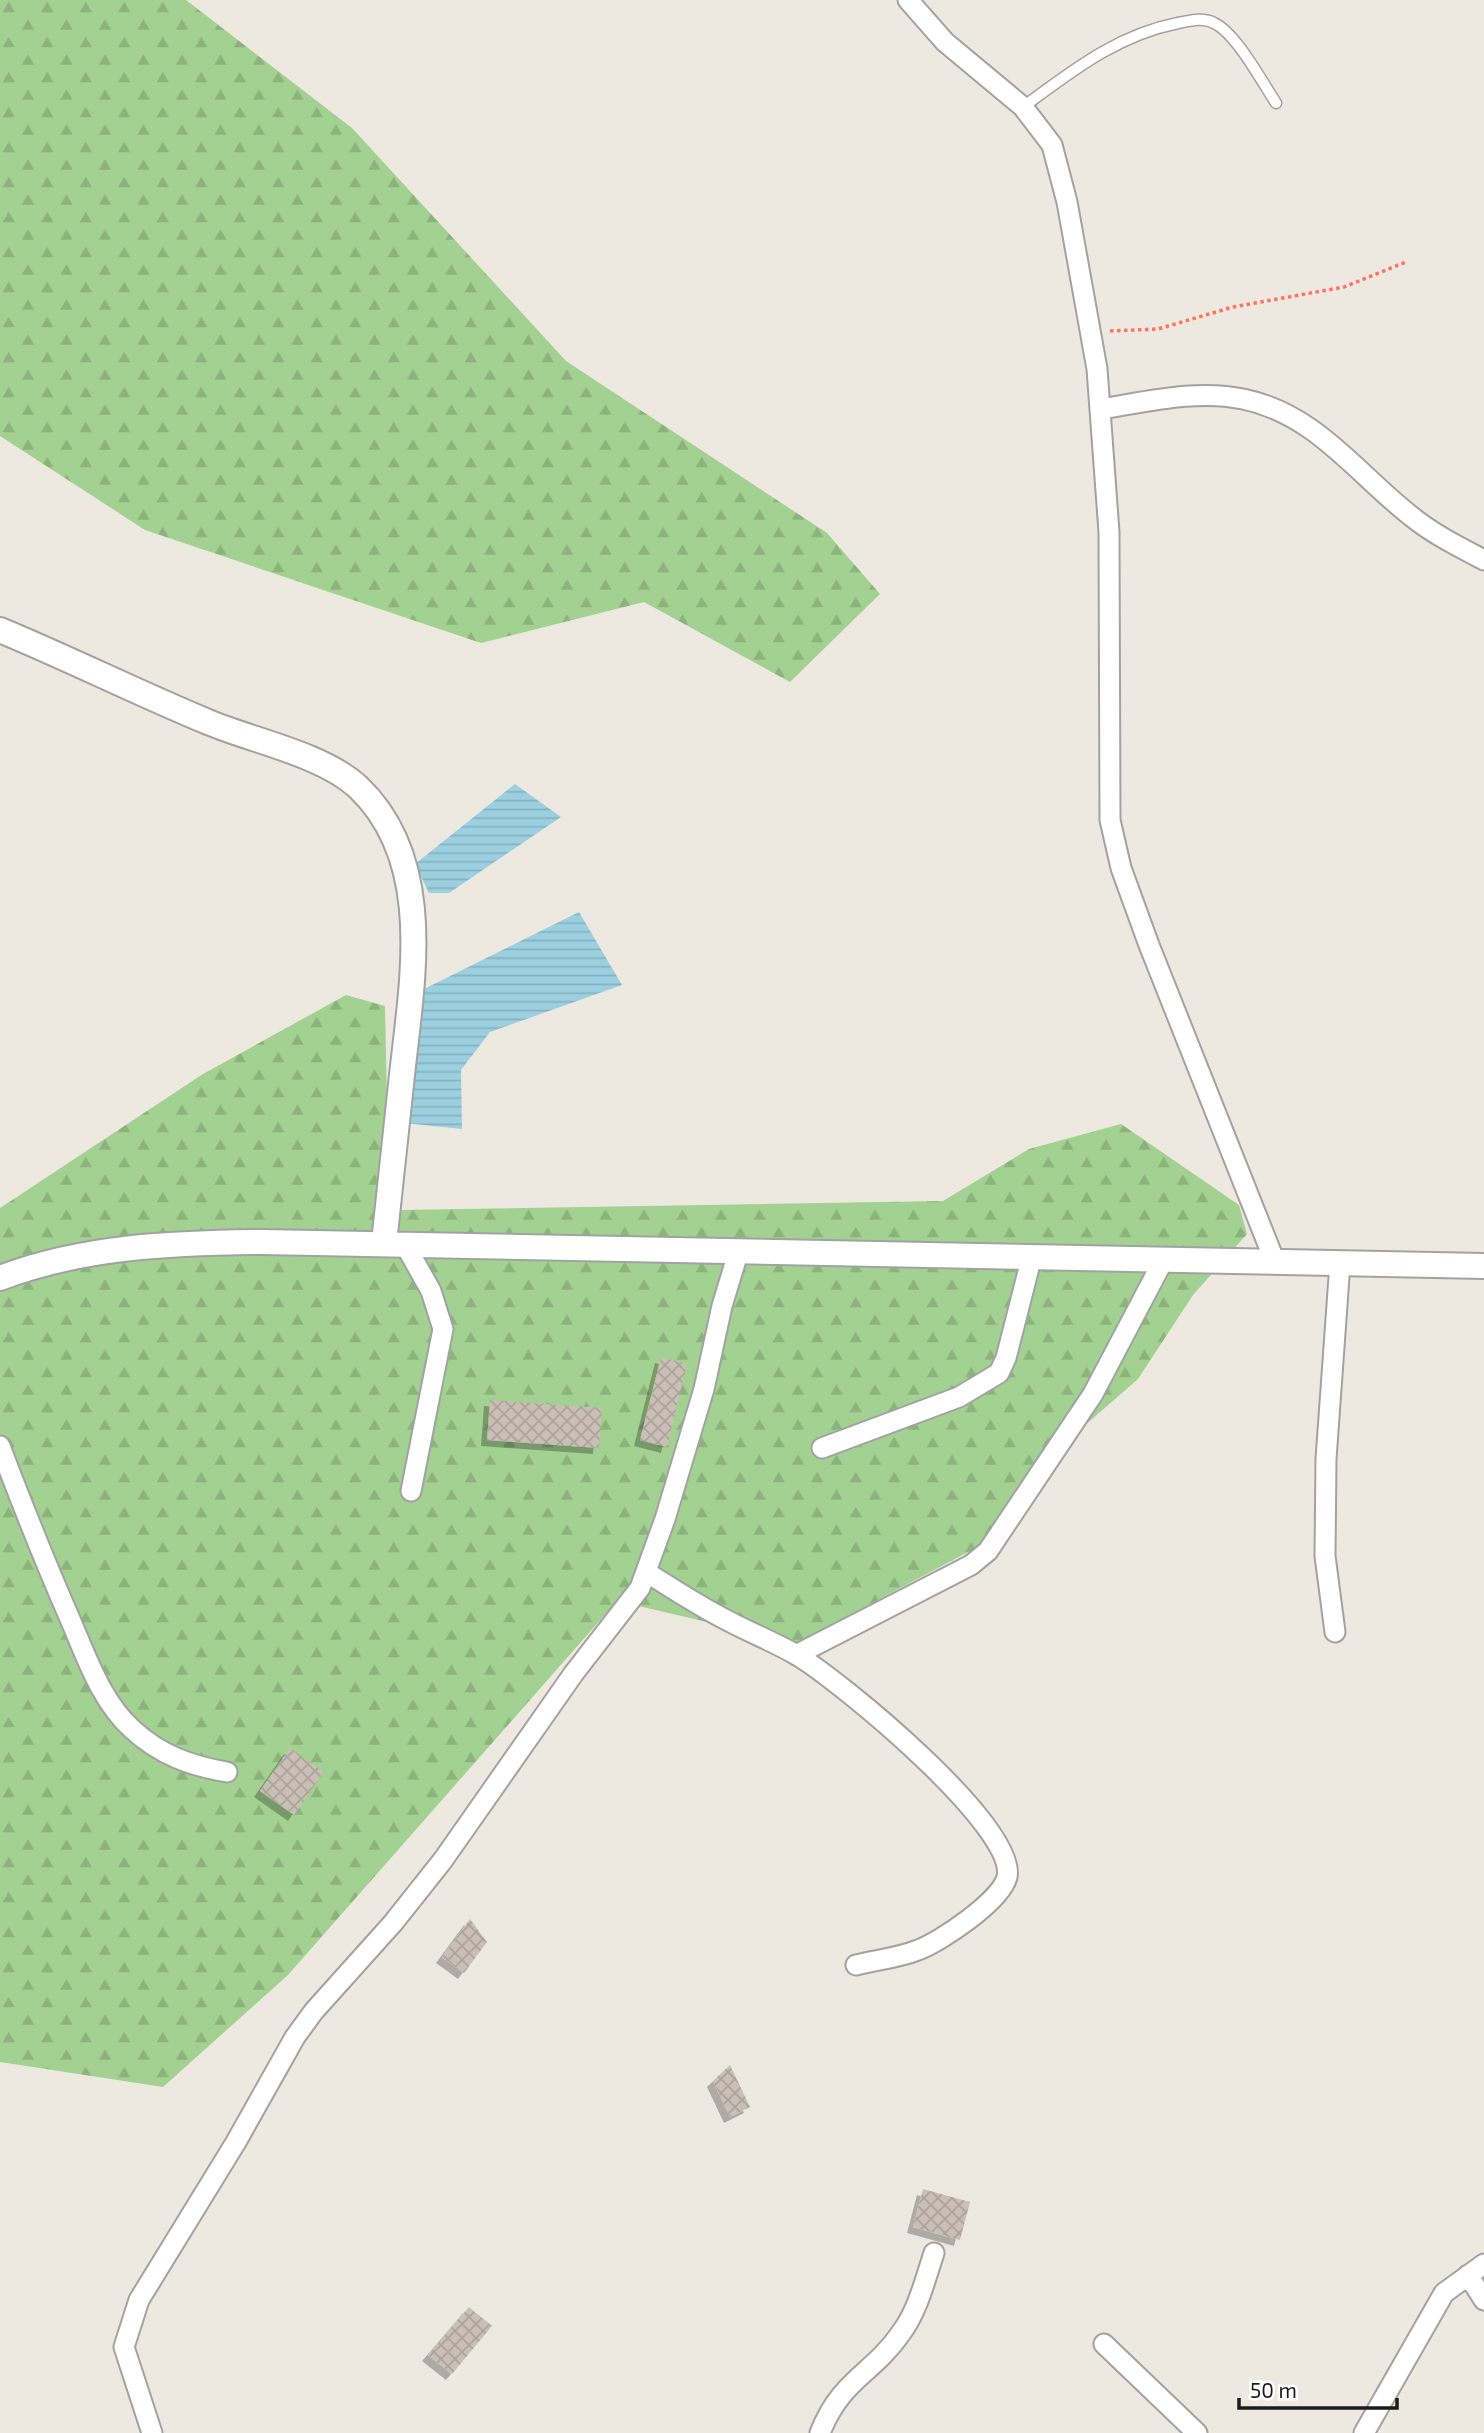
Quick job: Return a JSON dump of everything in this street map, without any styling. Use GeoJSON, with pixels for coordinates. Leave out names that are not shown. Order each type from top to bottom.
{"type":"FeatureCollection","features":[{"type":"Feature","properties":{"kind":"street"},"geometry":{"type":"LineString","coordinates":[[908,0],[945,43],[1023,107],[1052,145],[1067,202],[1090,331],[1100,409],[1109,531],[1110,820],[1121,868],[1154,957],[1275,1262]]}},
{"type":"Feature","properties":{"kind":"street"},"geometry":{"type":"LineString","coordinates":[[1100,409],[1188,397],[1221,397],[1244,399],[1278,412],[1318,431],[1412,517],[1484,560]]}},
{"type":"Feature","properties":{"kind":"street"},"geometry":{"type":"LineString","coordinates":[[0,629],[211,724],[328,767],[358,787],[380,814],[401,854],[409,891],[415,953],[394,1243],[432,1291],[443,1329],[411,1491]]}},
{"type":"Feature","properties":{"kind":"street"},"geometry":{"type":"LineString","coordinates":[[0,1278],[79,1255],[163,1243],[394,1243],[1484,1266]]}},
{"type":"Feature","properties":{"kind":"street"},"geometry":{"type":"LineString","coordinates":[[152,2433],[124,2347],[139,2300],[236,2142],[295,2037],[314,2011],[393,1923],[443,1860],[574,1673],[640,1588],[704,1389],[722,1306],[739,1250]]}},
{"type":"Feature","properties":{"kind":"street"},"geometry":{"type":"LineString","coordinates":[[822,1448],[959,1397],[999,1373],[1006,1358],[1032,1256]]}},
{"type":"Feature","properties":{"kind":"street"},"geometry":{"type":"LineString","coordinates":[[796,1655],[971,1565],[988,1551],[1093,1394],[1164,1259]]}},
{"type":"Feature","properties":{"kind":"street"},"geometry":{"type":"LineString","coordinates":[[1335,1632],[1325,1556],[1325,1528],[1326,1459],[1340,1263]]}},
{"type":"Feature","properties":{"kind":"street"},"geometry":{"type":"LineString","coordinates":[[0,1446],[95,1678],[109,1701],[130,1728],[157,1748],[190,1765],[227,1772]]}},
{"type":"Feature","properties":{"kind":"street"},"geometry":{"type":"LineString","coordinates":[[646,1572],[716,1615],[796,1655],[914,1749],[950,1783],[997,1841],[1006,1860],[1007,1877],[999,1891],[977,1913],[948,1934],[919,1950],[856,1965]]}},
{"type":"Feature","properties":{"kind":"street"},"geometry":{"type":"LineString","coordinates":[[820,2433],[834,2401],[900,2335],[912,2316],[934,2253]]}},
{"type":"Feature","properties":{"kind":"street"},"geometry":{"type":"LineString","coordinates":[[1364,2433],[1444,2293],[1476,2270],[1484,2300]]}},
{"type":"Feature","properties":{"kind":"street"},"geometry":{"type":"LineString","coordinates":[[1104,2344],[1196,2433]]}},
{"type":"Feature","properties":{"kind":"lane"},"geometry":{"type":"LineString","coordinates":[[1023,107],[1114,44],[1151,28],[1196,20],[1213,22],[1227,31],[1276,103]]}},
{"type":"Feature","properties":{"kind":"path"},"geometry":{"type":"LineString","coordinates":[[1090,331],[1158,329],[1179,325],[1233,307],[1345,287],[1405,262]]}},
{"type":"Feature","properties":{"kind":"green space"},"geometry":{"type":"Polygon","coordinates":[[[0,0],[186,0],[352,128],[566,361],[827,533],[880,594],[790,682],[644,602],[481,643],[145,530],[0,436],[0,0]]]}},
{"type":"Feature","properties":{"kind":"green space"},"geometry":{"type":"Polygon","coordinates":[[[346,995],[385,1006],[388,1150],[397,1210],[943,1201],[1029,1149],[1121,1124],[1239,1205],[1247,1234],[1193,1295],[1138,1379],[1075,1434],[1002,1534],[797,1643],[617,1601],[288,1975],[163,2087],[0,2062],[0,1208],[203,1074],[346,995]]]}},
{"type":"Feature","properties":{"kind":"water"},"geometry":{"type":"Polygon","coordinates":[[[515,784],[561,817],[449,893],[429,893],[415,864],[515,784]]]}},
{"type":"Feature","properties":{"kind":"water"},"geometry":{"type":"Polygon","coordinates":[[[579,912],[622,985],[490,1032],[461,1070],[462,1129],[404,1123],[422,990],[579,912]]]}},
{"type":"Feature","properties":{"kind":"building"},"geometry":{"type":"Polygon","coordinates":[[[661,1357],[687,1364],[667,1447],[640,1440],[661,1357]]]}},
{"type":"Feature","properties":{"kind":"building"},"geometry":{"type":"Polygon","coordinates":[[[490,1400],[602,1408],[599,1448],[487,1440],[490,1400]]]}},
{"type":"Feature","properties":{"kind":"building"},"geometry":{"type":"Polygon","coordinates":[[[290,1748],[324,1772],[294,1815],[260,1791],[290,1748]]]}},
{"type":"Feature","properties":{"kind":"building"},"geometry":{"type":"Polygon","coordinates":[[[470,1919],[487,1942],[464,1973],[442,1957],[470,1919]]]}},
{"type":"Feature","properties":{"kind":"building"},"geometry":{"type":"Polygon","coordinates":[[[730,2065],[750,2107],[730,2117],[713,2081],[730,2065]]]}},
{"type":"Feature","properties":{"kind":"building"},"geometry":{"type":"Polygon","coordinates":[[[923,2189],[970,2202],[960,2240],[913,2227],[923,2189]]]}},
{"type":"Feature","properties":{"kind":"building"},"geometry":{"type":"Polygon","coordinates":[[[469,2307],[492,2326],[452,2374],[428,2355],[469,2307]]]}}]}
